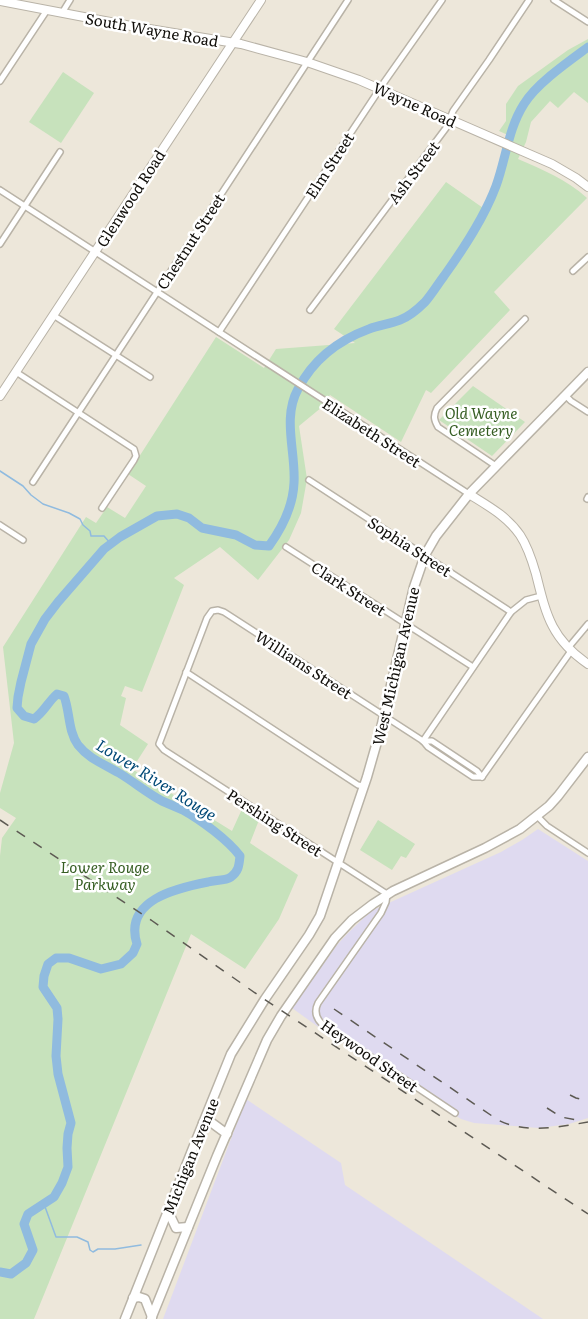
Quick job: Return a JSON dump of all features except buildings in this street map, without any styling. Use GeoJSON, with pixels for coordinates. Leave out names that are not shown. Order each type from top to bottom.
{"type":"FeatureCollection","features":[{"type":"Feature","properties":{"kind":"main road","name":"West Michigan Avenue"},"geometry":{"type":"LineString","coordinates":[[265,999],[320,916],[364,786],[384,716],[417,575],[425,555],[436,536],[469,494],[588,372]]}},
{"type":"Feature","properties":{"kind":"main road","name":"Michigan Avenue"},"geometry":{"type":"LineString","coordinates":[[151,1318],[267,1040],[335,938],[352,920],[387,894],[520,829],[558,796],[588,756]]}},
{"type":"Feature","properties":{"kind":"main road","name":"Michigan Avenue"},"geometry":{"type":"LineString","coordinates":[[126,1319],[231,1054],[265,999]]}},
{"type":"Feature","properties":{"kind":"main road"},"geometry":{"type":"LineString","coordinates":[[203,1123],[212,1124],[227,1134]]}},
{"type":"Feature","properties":{"kind":"main road"},"geometry":{"type":"LineString","coordinates":[[168,1211],[176,1228],[188,1227]]}},
{"type":"Feature","properties":{"kind":"main road"},"geometry":{"type":"LineString","coordinates":[[133,1298],[145,1299],[151,1318]]}},
{"type":"Feature","properties":{"kind":"street"},"geometry":{"type":"LineString","coordinates":[[62,13],[70,0]]}},
{"type":"Feature","properties":{"kind":"street","name":"Glenwood Road"},"geometry":{"type":"LineString","coordinates":[[0,396],[261,0]]}},
{"type":"Feature","properties":{"kind":"street","name":"Chestnut Street"},"geometry":{"type":"LineString","coordinates":[[33,482],[348,0]]}},
{"type":"Feature","properties":{"kind":"street","name":"Elm Street"},"geometry":{"type":"LineString","coordinates":[[219,332],[380,88],[442,0]]}},
{"type":"Feature","properties":{"kind":"street","name":"Ash Street"},"geometry":{"type":"LineString","coordinates":[[310,310],[446,128],[453,111],[530,0]]}},
{"type":"Feature","properties":{"kind":"street"},"geometry":{"type":"LineString","coordinates":[[554,0],[588,22]]}},
{"type":"Feature","properties":{"kind":"street","name":"South Wayne Road"},"geometry":{"type":"LineString","coordinates":[[0,1],[233,43]]}},
{"type":"Feature","properties":{"kind":"street"},"geometry":{"type":"LineString","coordinates":[[0,81],[47,10]]}},
{"type":"Feature","properties":{"kind":"street","name":"Wayne Road"},"geometry":{"type":"LineString","coordinates":[[233,43],[340,72],[380,88],[566,172],[588,187]]}},
{"type":"Feature","properties":{"kind":"street"},"geometry":{"type":"LineString","coordinates":[[0,244],[60,152]]}},
{"type":"Feature","properties":{"kind":"street","name":"Elizabeth Street"},"geometry":{"type":"LineString","coordinates":[[0,190],[500,514],[519,534],[531,556],[552,626],[569,650],[588,664]]}},
{"type":"Feature","properties":{"kind":"street"},"geometry":{"type":"LineString","coordinates":[[573,271],[588,257]]}},
{"type":"Feature","properties":{"kind":"street"},"geometry":{"type":"LineString","coordinates":[[53,315],[150,377]]}},
{"type":"Feature","properties":{"kind":"street"},"geometry":{"type":"LineString","coordinates":[[496,466],[438,427],[434,419],[435,413],[525,320]]}},
{"type":"Feature","properties":{"kind":"street"},"geometry":{"type":"LineString","coordinates":[[16,372],[131,446],[135,452],[134,460],[102,508]]}},
{"type":"Feature","properties":{"kind":"street"},"geometry":{"type":"LineString","coordinates":[[565,395],[588,412]]}},
{"type":"Feature","properties":{"kind":"street","name":"Sophia Street"},"geometry":{"type":"LineString","coordinates":[[309,480],[511,612]]}},
{"type":"Feature","properties":{"kind":"street"},"geometry":{"type":"LineString","coordinates":[[0,525],[23,540]]}},
{"type":"Feature","properties":{"kind":"street","name":"Clark Street"},"geometry":{"type":"LineString","coordinates":[[286,547],[473,667]]}},
{"type":"Feature","properties":{"kind":"street"},"geometry":{"type":"LineString","coordinates":[[423,741],[511,612],[526,600],[542,596]]}},
{"type":"Feature","properties":{"kind":"street","name":"Williams Street"},"geometry":{"type":"LineString","coordinates":[[186,672],[207,618],[210,613],[220,610],[423,741],[432,741],[477,771],[482,777],[569,650]]}},
{"type":"Feature","properties":{"kind":"street"},"geometry":{"type":"LineString","coordinates":[[569,650],[588,624]]}},
{"type":"Feature","properties":{"kind":"street"},"geometry":{"type":"LineString","coordinates":[[186,672],[364,786]]}},
{"type":"Feature","properties":{"kind":"street","name":"Pershing Street"},"geometry":{"type":"LineString","coordinates":[[186,672],[159,740],[159,746],[387,894]]}},
{"type":"Feature","properties":{"kind":"street"},"geometry":{"type":"LineString","coordinates":[[537,816],[547,826],[588,853]]}},
{"type":"Feature","properties":{"kind":"street","name":"Heywood Street"},"geometry":{"type":"LineString","coordinates":[[387,894],[381,913],[318,1003],[317,1018],[322,1024],[455,1113]]}},
{"type":"Feature","properties":{"kind":"shaded area"},"geometry":{"type":"Polygon","coordinates":[[[538,829],[588,861],[588,1118],[569,1124],[539,1128],[474,1123],[461,1119],[292,1008],[337,945],[371,911],[501,852],[538,829]]]}},
{"type":"Feature","properties":{"kind":"shaded area"},"geometry":{"type":"Polygon","coordinates":[[[246,1099],[341,1163],[345,1185],[543,1319],[163,1319],[246,1099]]]}},
{"type":"Feature","properties":{"kind":"green space","name":"Lower Rouge Parkway"},"geometry":{"type":"Polygon","coordinates":[[[588,39],[588,103],[574,92],[558,108],[550,101],[531,122],[526,142],[518,159],[563,180],[587,198],[494,292],[510,310],[431,393],[426,390],[401,442],[330,395],[322,407],[299,426],[307,479],[301,513],[289,540],[258,580],[220,547],[174,578],[184,585],[142,692],[125,686],[121,696],[126,698],[120,725],[148,744],[132,769],[232,831],[242,809],[259,820],[250,843],[298,875],[279,919],[245,969],[191,934],[34,1319],[0,1319],[0,856],[2,838],[16,818],[0,808],[0,793],[14,743],[3,647],[86,517],[96,523],[107,507],[125,518],[146,486],[128,474],[216,337],[264,368],[276,349],[355,343],[334,329],[446,182],[486,210],[500,174],[510,136],[499,131],[506,121],[506,104],[518,86],[568,50],[588,39]]]}},
{"type":"Feature","properties":{"kind":"green space"},"geometry":{"type":"Polygon","coordinates":[[[63,72],[94,93],[61,143],[29,122],[63,72]]]}},
{"type":"Feature","properties":{"kind":"green space","name":"Old Wayne Cemetery"},"geometry":{"type":"Polygon","coordinates":[[[473,386],[525,422],[492,456],[439,420],[473,386]]]}},
{"type":"Feature","properties":{"kind":"green space"},"geometry":{"type":"Polygon","coordinates":[[[378,820],[415,844],[406,858],[401,856],[392,870],[360,850],[378,820]]]}},
{"type":"Feature","properties":{"kind":"waterway","name":"Lower River Rouge"},"geometry":{"type":"LineString","coordinates":[[0,1272],[11,1274],[26,1263],[33,1250],[24,1224],[28,1214],[54,1197],[68,1167],[67,1148],[71,1123],[58,1074],[57,1008],[43,987],[48,964],[56,958],[69,958],[101,969],[121,964],[133,953],[137,944],[135,929],[138,917],[145,907],[156,899],[182,888],[231,877],[237,870],[240,856],[198,819],[156,798],[82,750],[72,734],[64,696],[57,694],[34,719],[24,716],[17,708],[18,697],[31,644],[58,602],[104,549],[157,516],[177,514],[189,518],[202,528],[236,535],[255,545],[269,546],[292,500],[294,471],[291,412],[293,400],[304,379],[319,360],[337,345],[369,329],[403,319],[425,302],[466,244],[486,210],[496,186],[514,124],[529,96],[588,47]]}},
{"type":"Feature","properties":{"kind":"waterway"},"geometry":{"type":"LineString","coordinates":[[0,471],[23,486],[43,504],[80,519],[90,531],[91,536],[104,536],[111,544]]}},
{"type":"Feature","properties":{"kind":"waterway"},"geometry":{"type":"LineString","coordinates":[[44,1204],[56,1237],[77,1237],[88,1242],[93,1252],[98,1249],[141,1245]]}},
{"type":"Feature","properties":{"kind":"railway"},"geometry":{"type":"LineString","coordinates":[[0,820],[588,1214]]}},
{"type":"Feature","properties":{"kind":"railway"},"geometry":{"type":"LineString","coordinates":[[334,1009],[498,1120],[519,1127],[531,1128],[588,1122]]}},
{"type":"Feature","properties":{"kind":"railway"},"geometry":{"type":"LineString","coordinates":[[570,1095],[588,1101]]}},
{"type":"Feature","properties":{"kind":"railway"},"geometry":{"type":"LineString","coordinates":[[547,1108],[561,1117],[577,1120]]}}]}
